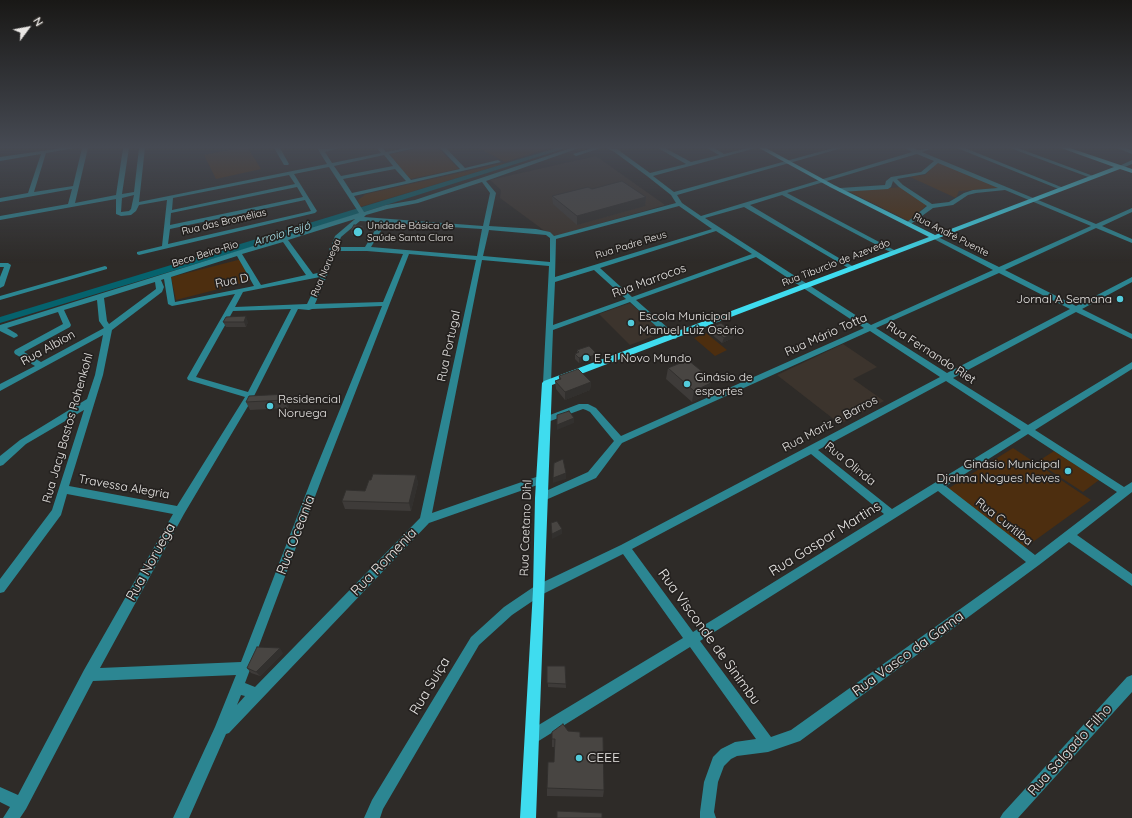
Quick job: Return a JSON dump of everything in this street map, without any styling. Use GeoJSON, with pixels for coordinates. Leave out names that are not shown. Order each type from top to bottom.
{"type":"FeatureCollection","features":[{"type":"Feature","properties":{"kind":"main road","name":"Rua André Puente"},"geometry":{"type":"LineString","coordinates":[[832,186],[934,237]]}},
{"type":"Feature","properties":{"kind":"main road","name":"Rua Tiburcio de Azevedo"},"geometry":{"type":"LineString","coordinates":[[547,383],[673,337],[1068,186]]}},
{"type":"Feature","properties":{"kind":"main road","name":"Rua Caetano Dihl"},"geometry":{"type":"LineString","coordinates":[[528,818],[547,383]]}},
{"type":"Feature","properties":{"kind":"street"},"geometry":{"type":"LineString","coordinates":[[30,195],[33,186]]}},
{"type":"Feature","properties":{"kind":"street"},"geometry":{"type":"LineString","coordinates":[[120,186],[118,213],[121,214],[131,213],[136,204],[139,186]]}},
{"type":"Feature","properties":{"kind":"street"},"geometry":{"type":"LineString","coordinates":[[136,204],[222,186]]}},
{"type":"Feature","properties":{"kind":"street"},"geometry":{"type":"LineString","coordinates":[[169,212],[293,186]]}},
{"type":"Feature","properties":{"kind":"street"},"geometry":{"type":"LineString","coordinates":[[167,228],[307,198],[300,186]]}},
{"type":"Feature","properties":{"kind":"street"},"geometry":{"type":"LineString","coordinates":[[345,186],[358,207],[361,216],[384,221],[536,231],[548,234],[553,238],[680,204]]}},
{"type":"Feature","properties":{"kind":"street"},"geometry":{"type":"LineString","coordinates":[[350,195],[391,186]]}},
{"type":"Feature","properties":{"kind":"street","name":"Beco Beira-Rio"},"geometry":{"type":"LineString","coordinates":[[0,328],[386,207],[416,202],[461,186]]}},
{"type":"Feature","properties":{"kind":"street","name":"Rua Portugal"},"geometry":{"type":"LineString","coordinates":[[425,520],[493,194],[487,186]]}},
{"type":"Feature","properties":{"kind":"street","name":"Rua Fernando Riet"},"geometry":{"type":"LineString","coordinates":[[663,186],[673,194],[680,204],[805,287],[1028,430],[1128,489]]}},
{"type":"Feature","properties":{"kind":"street"},"geometry":{"type":"LineString","coordinates":[[673,194],[701,186]]}},
{"type":"Feature","properties":{"kind":"street"},"geometry":{"type":"LineString","coordinates":[[700,218],[805,186]]}},
{"type":"Feature","properties":{"kind":"street"},"geometry":{"type":"LineString","coordinates":[[840,190],[899,186]]}},
{"type":"Feature","properties":{"kind":"street"},"geometry":{"type":"LineString","coordinates":[[901,186],[931,206]]}},
{"type":"Feature","properties":{"kind":"street"},"geometry":{"type":"LineString","coordinates":[[1000,186],[1132,241]]}},
{"type":"Feature","properties":{"kind":"street"},"geometry":{"type":"LineString","coordinates":[[1058,186],[1063,188]]}},
{"type":"Feature","properties":{"kind":"street"},"geometry":{"type":"LineString","coordinates":[[0,200],[75,187],[71,205]]}},
{"type":"Feature","properties":{"kind":"street"},"geometry":{"type":"LineString","coordinates":[[908,224],[931,206],[951,204],[966,194],[975,191],[1007,189]]}},
{"type":"Feature","properties":{"kind":"street"},"geometry":{"type":"LineString","coordinates":[[0,218],[138,193]]}},
{"type":"Feature","properties":{"kind":"street"},"geometry":{"type":"LineString","coordinates":[[782,193],[894,252]]}},
{"type":"Feature","properties":{"kind":"street"},"geometry":{"type":"LineString","coordinates":[[165,246],[170,197]]}},
{"type":"Feature","properties":{"kind":"street","name":"Rua das Bromélias"},"geometry":{"type":"LineString","coordinates":[[138,253],[313,212],[314,211],[307,198]]}},
{"type":"Feature","properties":{"kind":"street"},"geometry":{"type":"LineString","coordinates":[[744,204],[852,268]]}},
{"type":"Feature","properties":{"kind":"street","name":"Rua Mário Totta"},"geometry":{"type":"LineString","coordinates":[[541,498],[592,475],[619,441],[871,329],[997,270],[1132,210]]}},
{"type":"Feature","properties":{"kind":"street","name":"Rua Noruega"},"geometry":{"type":"LineString","coordinates":[[309,308],[324,274],[338,236],[361,216]]}},
{"type":"Feature","properties":{"kind":"street"},"geometry":{"type":"LineString","coordinates":[[367,249],[384,221]]}},
{"type":"Feature","properties":{"kind":"street","name":"Rua Padre Reus"},"geometry":{"type":"LineString","coordinates":[[551,281],[717,228]]}},
{"type":"Feature","properties":{"kind":"street","name":"Rua André Puente"},"geometry":{"type":"LineString","coordinates":[[934,237],[1132,337]]}},
{"type":"Feature","properties":{"kind":"street","name":"Rua Caetano Dihl"},"geometry":{"type":"LineString","coordinates":[[547,383],[553,238]]}},
{"type":"Feature","properties":{"kind":"street"},"geometry":{"type":"LineString","coordinates":[[284,239],[311,277]]}},
{"type":"Feature","properties":{"kind":"street"},"geometry":{"type":"LineString","coordinates":[[332,249],[367,249],[553,264]]}},
{"type":"Feature","properties":{"kind":"street","name":"Rua Oceania"},"geometry":{"type":"LineString","coordinates":[[181,818],[221,730],[317,478],[407,252]]}},
{"type":"Feature","properties":{"kind":"street"},"geometry":{"type":"LineString","coordinates":[[239,254],[259,288]]}},
{"type":"Feature","properties":{"kind":"street","name":"Rua Marrocos"},"geometry":{"type":"LineString","coordinates":[[549,329],[756,255]]}},
{"type":"Feature","properties":{"kind":"street"},"geometry":{"type":"LineString","coordinates":[[0,265],[8,265],[0,286]]}},
{"type":"Feature","properties":{"kind":"street"},"geometry":{"type":"LineString","coordinates":[[595,267],[673,337]]}},
{"type":"Feature","properties":{"kind":"street"},"geometry":{"type":"LineString","coordinates":[[0,298],[105,268]]}},
{"type":"Feature","properties":{"kind":"street","name":"Rua D"},"geometry":{"type":"LineString","coordinates":[[167,276],[172,304],[324,274]]}},
{"type":"Feature","properties":{"kind":"street","name":"Rua Albion"},"geometry":{"type":"LineString","coordinates":[[0,388],[108,329],[159,290],[160,287],[157,279]]}},
{"type":"Feature","properties":{"kind":"street","name":"Rua Mariz e Barros"},"geometry":{"type":"LineString","coordinates":[[539,590],[625,548],[1132,279]]}},
{"type":"Feature","properties":{"kind":"street"},"geometry":{"type":"LineString","coordinates":[[241,290],[191,379],[250,396]]}},
{"type":"Feature","properties":{"kind":"street"},"geometry":{"type":"LineString","coordinates":[[100,296],[103,321],[108,329]]}},
{"type":"Feature","properties":{"kind":"street"},"geometry":{"type":"LineString","coordinates":[[231,309],[309,308],[387,304]]}},
{"type":"Feature","properties":{"kind":"street","name":"Rua Noruega"},"geometry":{"type":"LineString","coordinates":[[11,818],[21,804],[89,675],[180,511],[250,396],[295,308]]}},
{"type":"Feature","properties":{"kind":"street"},"geometry":{"type":"LineString","coordinates":[[40,365],[18,352],[67,325],[60,309]]}},
{"type":"Feature","properties":{"kind":"street"},"geometry":{"type":"LineString","coordinates":[[0,328],[14,336]]}},
{"type":"Feature","properties":{"kind":"street","name":"Rua Jacy Bastos Rohenkohl"},"geometry":{"type":"LineString","coordinates":[[2,583],[57,512],[99,375],[108,329]]}},
{"type":"Feature","properties":{"kind":"street","name":"Rua Gaspar Martins"},"geometry":{"type":"LineString","coordinates":[[532,737],[692,640],[1132,365]]}},
{"type":"Feature","properties":{"kind":"street"},"geometry":{"type":"LineString","coordinates":[[0,462],[23,442],[91,401]]}},
{"type":"Feature","properties":{"kind":"street"},"geometry":{"type":"LineString","coordinates":[[545,420],[582,406],[588,407],[593,410],[619,441]]}},
{"type":"Feature","properties":{"kind":"street","name":"Rua Olinda"},"geometry":{"type":"LineString","coordinates":[[811,449],[892,515]]}},
{"type":"Feature","properties":{"kind":"street","name":"Rua Romenia"},"geometry":{"type":"LineString","coordinates":[[221,730],[425,520],[542,479]]}},
{"type":"Feature","properties":{"kind":"street","name":"Rua Curitiba"},"geometry":{"type":"LineString","coordinates":[[938,486],[1035,562]]}},
{"type":"Feature","properties":{"kind":"street","name":"Travessa Alegria"},"geometry":{"type":"LineString","coordinates":[[63,489],[180,511]]}},
{"type":"Feature","properties":{"kind":"street","name":"Rua Vasco da Gama"},"geometry":{"type":"LineString","coordinates":[[708,818],[707,812],[710,782],[718,762],[726,754],[735,749],[768,744],[795,736],[1035,562],[1128,489]]}},
{"type":"Feature","properties":{"kind":"street"},"geometry":{"type":"LineString","coordinates":[[1068,535],[1132,581]]}},
{"type":"Feature","properties":{"kind":"street","name":"Rua Visconde de Sinimbu"},"geometry":{"type":"LineString","coordinates":[[625,548],[768,744]]}},
{"type":"Feature","properties":{"kind":"street","name":"Rua Suiça"},"geometry":{"type":"LineString","coordinates":[[372,818],[377,805],[475,641],[508,611],[539,590]]}},
{"type":"Feature","properties":{"kind":"street"},"geometry":{"type":"LineString","coordinates":[[89,675],[245,668]]}},
{"type":"Feature","properties":{"kind":"street","name":"Rua Salgado Filho"},"geometry":{"type":"LineString","coordinates":[[1008,818],[1132,682]]}},
{"type":"Feature","properties":{"kind":"street"},"geometry":{"type":"LineString","coordinates":[[238,686],[257,694]]}},
{"type":"Feature","properties":{"kind":"street"},"geometry":{"type":"LineString","coordinates":[[0,794],[21,804]]}},
{"type":"Feature","properties":{"kind":"shaded area"},"geometry":{"type":"Polygon","coordinates":[[[401,186],[430,186],[360,207],[358,200],[366,194],[401,186]]]}},
{"type":"Feature","properties":{"kind":"shaded area"},"geometry":{"type":"Polygon","coordinates":[[[497,186],[638,186],[665,205],[553,237],[500,198],[501,190],[497,186]]]}},
{"type":"Feature","properties":{"kind":"shaded area"},"geometry":{"type":"Polygon","coordinates":[[[930,186],[997,186],[1001,188],[959,191],[956,198],[930,186]]]}},
{"type":"Feature","properties":{"kind":"shaded area"},"geometry":{"type":"Polygon","coordinates":[[[902,187],[927,205],[909,221],[848,191],[902,187]]]}},
{"type":"Feature","properties":{"kind":"shaded area"},"geometry":{"type":"Polygon","coordinates":[[[242,259],[250,281],[176,300],[171,277],[242,259]]]}},
{"type":"Feature","properties":{"kind":"shaded area","name":"Escola Municipal Manuel Luiz Osório"},"geometry":{"type":"Polygon","coordinates":[[[630,303],[664,332],[630,345],[599,314],[630,303]]]}},
{"type":"Feature","properties":{"kind":"shaded area"},"geometry":{"type":"Polygon","coordinates":[[[706,333],[727,350],[715,356],[694,338],[706,333]]]}},
{"type":"Feature","properties":{"kind":"shaded area"},"geometry":{"type":"Polygon","coordinates":[[[843,344],[877,367],[853,379],[884,401],[840,424],[777,375],[843,344]]]}},
{"type":"Feature","properties":{"kind":"shaded area"},"geometry":{"type":"Polygon","coordinates":[[[1013,448],[1091,500],[1023,549],[946,490],[1013,448]]]}},
{"type":"Feature","properties":{"kind":"shaded area","name":"Ginásio Municipal Djalma Nogues Neves"},"geometry":{"type":"Polygon","coordinates":[[[1054,451],[1099,480],[1083,492],[1037,462],[1054,451]]]}},
{"type":"Feature","properties":{"kind":"building"},"geometry":{"type":"Polygon","coordinates":[[[603,186],[630,186],[646,197],[577,216],[552,196],[588,187],[592,189],[603,186]]]}},
{"type":"Feature","properties":{"kind":"building"},"geometry":{"type":"Polygon","coordinates":[[[354,225],[363,226],[360,231],[351,230],[354,225]]]}},
{"type":"Feature","properties":{"kind":"building"},"geometry":{"type":"Polygon","coordinates":[[[246,316],[244,322],[223,322],[226,317],[246,316]]]}},
{"type":"Feature","properties":{"kind":"building"},"geometry":{"type":"Polygon","coordinates":[[[721,323],[734,333],[724,338],[711,327],[721,323]]]}},
{"type":"Feature","properties":{"kind":"building"},"geometry":{"type":"Polygon","coordinates":[[[589,346],[597,354],[579,358],[575,354],[579,352],[577,350],[589,346]]]}},
{"type":"Feature","properties":{"kind":"building"},"geometry":{"type":"Polygon","coordinates":[[[688,360],[710,378],[707,380],[711,383],[694,391],[668,368],[688,360]]]}},
{"type":"Feature","properties":{"kind":"building"},"geometry":{"type":"Polygon","coordinates":[[[578,369],[591,382],[565,392],[555,381],[561,379],[559,376],[578,369]]]}},
{"type":"Feature","properties":{"kind":"building"},"geometry":{"type":"Polygon","coordinates":[[[287,394],[284,400],[246,402],[249,396],[287,394]]]}},
{"type":"Feature","properties":{"kind":"building"},"geometry":{"type":"Polygon","coordinates":[[[569,411],[574,418],[557,425],[557,415],[569,411]]]}},
{"type":"Feature","properties":{"kind":"building"},"geometry":{"type":"Polygon","coordinates":[[[563,459],[566,473],[553,478],[554,463],[563,459]]]}},
{"type":"Feature","properties":{"kind":"building"},"geometry":{"type":"Polygon","coordinates":[[[373,474],[416,475],[409,503],[342,501],[346,490],[365,491],[373,474]]]}},
{"type":"Feature","properties":{"kind":"building"},"geometry":{"type":"Polygon","coordinates":[[[557,521],[562,529],[552,534],[551,523],[557,521]]]}},
{"type":"Feature","properties":{"kind":"building"},"geometry":{"type":"Polygon","coordinates":[[[257,647],[280,648],[256,672],[247,668],[257,647]]]}},
{"type":"Feature","properties":{"kind":"building"},"geometry":{"type":"Polygon","coordinates":[[[547,666],[565,666],[566,684],[547,683],[547,666]]]}},
{"type":"Feature","properties":{"kind":"building","name":"CEEE"},"geometry":{"type":"Polygon","coordinates":[[[563,724],[568,731],[580,732],[580,737],[603,737],[604,790],[547,788],[548,762],[554,762],[555,739],[552,739],[552,732],[563,724]]]}},
{"type":"Feature","properties":{"kind":"building"},"geometry":{"type":"Polygon","coordinates":[[[557,811],[602,813],[602,818],[557,818],[557,811]]]}},
{"type":"Feature","properties":{"kind":"waterway","name":"Arroio Feijó"},"geometry":{"type":"LineString","coordinates":[[0,320],[440,186]]}},
{"type":"Feature","properties":{"kind":"place","name":"Unidade Básica de Saúde Santa Clara"},"geometry":{"type":"Point","coordinates":[358,232]}},
{"type":"Feature","properties":{"kind":"place","name":"Jornal A Semana"},"geometry":{"type":"Point","coordinates":[1120,299]}},
{"type":"Feature","properties":{"kind":"place","name":"Escola Municipal Manuel Luiz Osório"},"geometry":{"type":"Point","coordinates":[631,323]}},
{"type":"Feature","properties":{"kind":"place","name":"E E I Novo Mundo"},"geometry":{"type":"Point","coordinates":[586,358]}},
{"type":"Feature","properties":{"kind":"place","name":"Ginásio de esportes"},"geometry":{"type":"Point","coordinates":[687,384]}},
{"type":"Feature","properties":{"kind":"place","name":"Residencial Noruega"},"geometry":{"type":"Point","coordinates":[270,406]}},
{"type":"Feature","properties":{"kind":"place","name":"Ginásio Municipal Djalma Nogues Neves"},"geometry":{"type":"Point","coordinates":[1068,471]}},
{"type":"Feature","properties":{"kind":"place","name":"CEEE"},"geometry":{"type":"Point","coordinates":[579,758]}}]}
